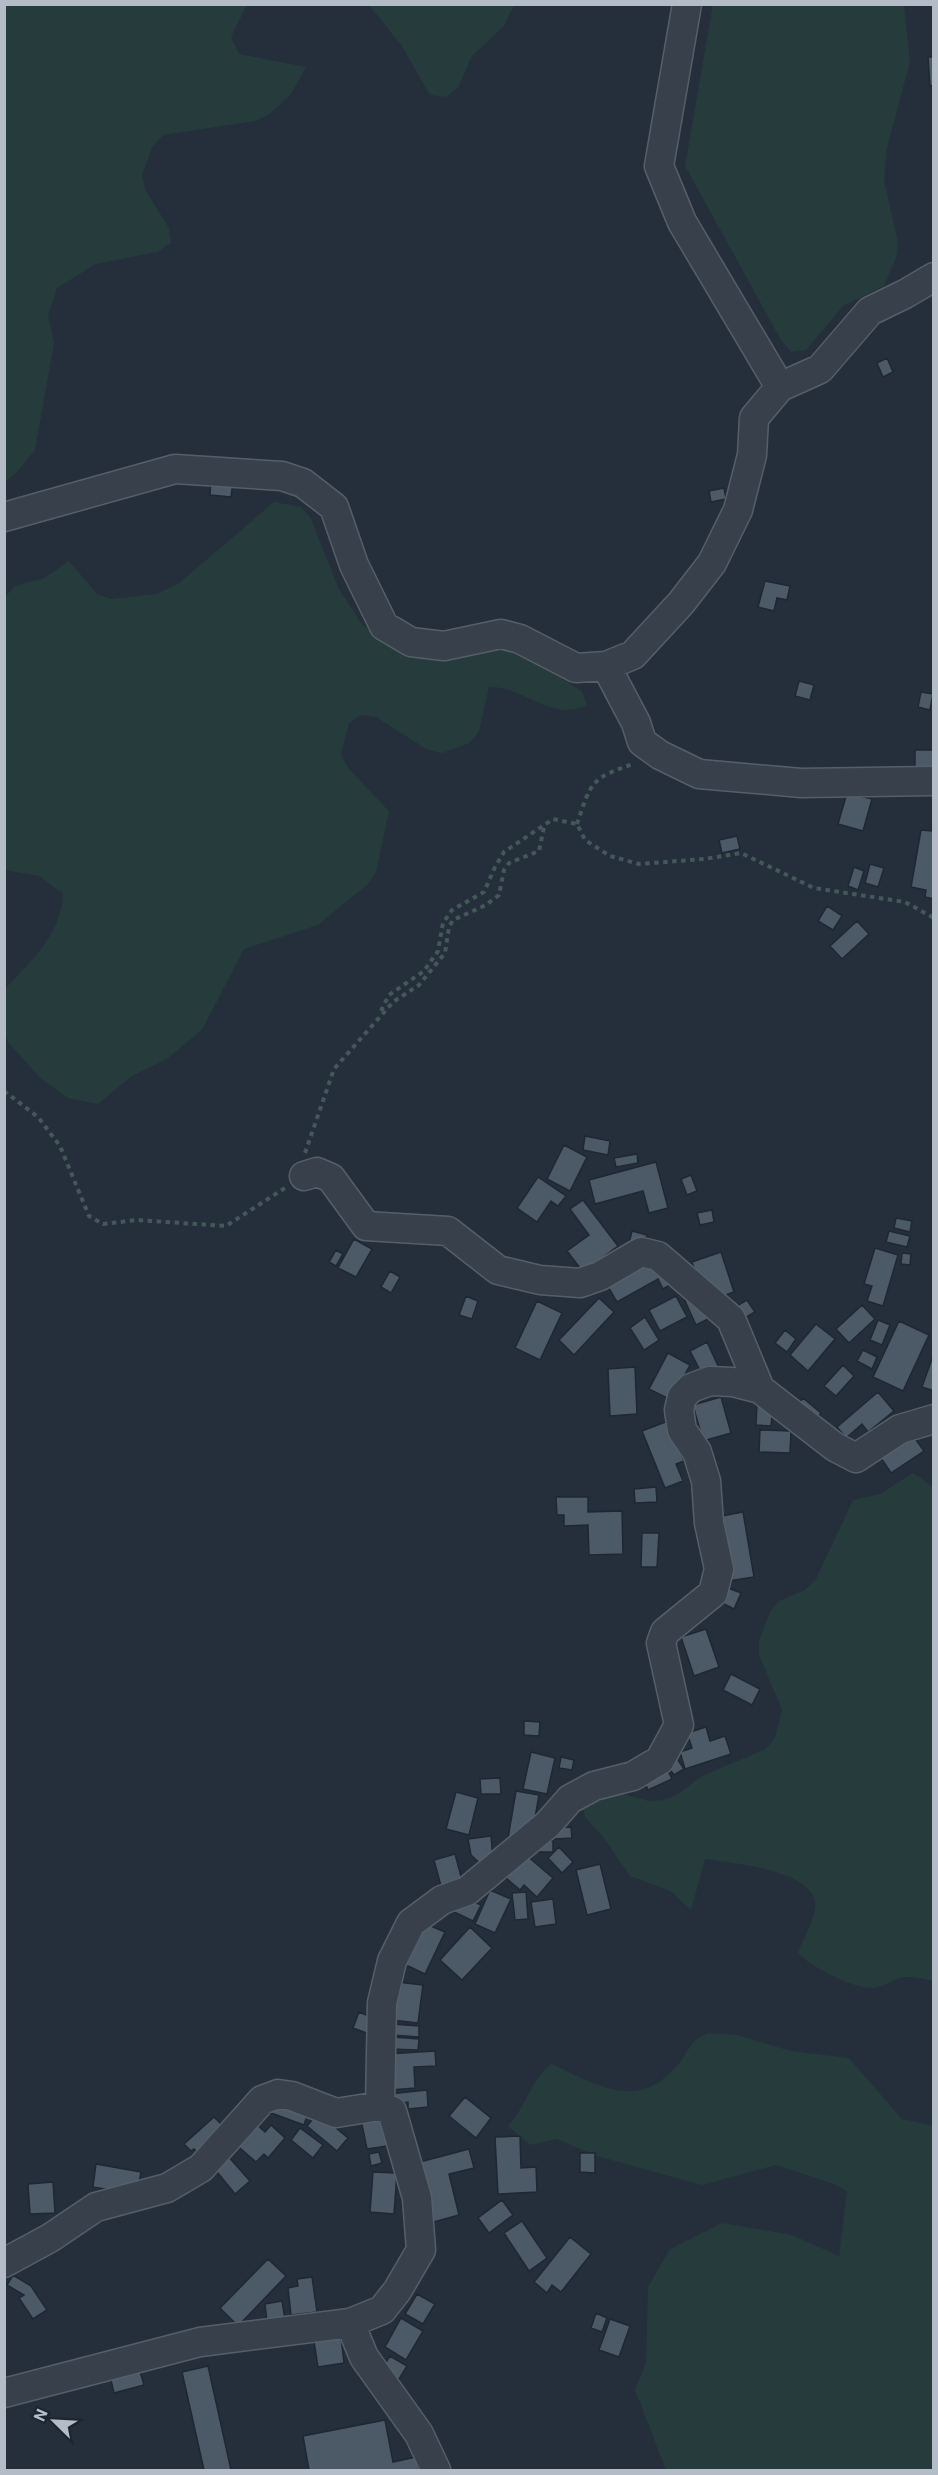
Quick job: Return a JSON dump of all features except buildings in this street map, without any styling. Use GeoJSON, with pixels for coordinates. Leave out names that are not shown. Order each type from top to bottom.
{"type":"FeatureCollection","features":[{"type":"Feature","properties":{"kind":"street"},"geometry":{"type":"LineString","coordinates":[[687,4],[659,166],[682,222],[780,387]]}},
{"type":"Feature","properties":{"kind":"street"},"geometry":{"type":"LineString","coordinates":[[4,517],[176,469],[282,476],[303,483],[334,507],[354,565],[384,627],[411,642],[444,646],[501,634],[520,639],[576,668],[606,666],[633,655],[681,603],[712,563],[738,510],[752,455],[754,418],[780,387],[820,369],[870,311],[933,277]]}},
{"type":"Feature","properties":{"kind":"street"},"geometry":{"type":"LineString","coordinates":[[606,666],[636,723],[642,742],[660,755],[699,774],[801,783],[933,780]]}},
{"type":"Feature","properties":{"kind":"street"},"geometry":{"type":"LineString","coordinates":[[304,1176],[317,1172],[331,1178],[366,1226],[448,1231],[498,1270],[540,1280],[580,1283],[600,1276],[641,1252],[658,1256],[731,1318],[760,1389]]}},
{"type":"Feature","properties":{"kind":"street"},"geometry":{"type":"LineString","coordinates":[[380,2106],[382,2003],[392,1961],[411,1923],[442,1900],[467,1891],[548,1824],[570,1799],[594,1786],[633,1776],[660,1760],[679,1725],[662,1643],[665,1632],[713,1593],[719,1569],[709,1523],[706,1480],[697,1452],[682,1430],[678,1410],[682,1397],[691,1388],[710,1381],[733,1382],[760,1389],[835,1447],[856,1458],[900,1429],[933,1419]]}},
{"type":"Feature","properties":{"kind":"street"},"geometry":{"type":"LineString","coordinates":[[4,2263],[50,2238],[96,2207],[167,2188],[193,2174],[220,2150],[262,2100],[278,2094],[292,2096],[336,2114],[380,2106],[392,2111],[417,2198],[420,2250],[397,2291],[382,2310],[350,2323],[200,2342],[4,2393]]}},
{"type":"Feature","properties":{"kind":"street"},"geometry":{"type":"LineString","coordinates":[[350,2323],[364,2357],[419,2434],[436,2470]]}},
{"type":"Feature","properties":{"kind":"path"},"geometry":{"type":"LineString","coordinates":[[660,755],[601,774],[586,795],[577,824],[585,840],[610,856],[639,864],[704,859],[741,853],[814,888],[905,902],[933,918]]}},
{"type":"Feature","properties":{"kind":"path"},"geometry":{"type":"LineString","coordinates":[[374,1022],[389,995],[424,971],[438,951],[443,923],[452,910],[484,892],[504,852],[553,819],[577,824]]}},
{"type":"Feature","properties":{"kind":"path"},"geometry":{"type":"LineString","coordinates":[[4,1091],[14,1095],[38,1117],[60,1146],[89,1216],[103,1224],[137,1220],[226,1226],[304,1176],[302,1162],[334,1069],[393,1002],[419,985],[445,953],[449,927],[453,921],[486,905],[499,895],[504,870],[508,863],[538,851],[544,827]]}},
{"type":"Feature","properties":{"kind":"green space"},"geometry":{"type":"Polygon","coordinates":[[[5,4],[247,5],[231,37],[239,54],[306,67],[291,94],[270,114],[255,121],[163,135],[152,147],[142,176],[146,191],[169,228],[171,243],[157,252],[96,264],[57,288],[48,315],[54,343],[35,450],[16,473],[5,482],[5,4]]]}},
{"type":"Feature","properties":{"kind":"green space"},"geometry":{"type":"Polygon","coordinates":[[[713,4],[904,5],[910,62],[887,148],[884,180],[898,243],[896,258],[884,286],[843,306],[806,350],[791,352],[781,340],[685,166],[713,4]]]}},
{"type":"Feature","properties":{"kind":"green space"},"geometry":{"type":"Polygon","coordinates":[[[369,5],[514,5],[504,26],[472,56],[458,88],[446,97],[430,95],[401,45],[369,5]]]}},
{"type":"Feature","properties":{"kind":"green space"},"geometry":{"type":"Polygon","coordinates":[[[274,502],[301,507],[310,517],[339,589],[363,626],[426,653],[513,643],[582,692],[587,705],[561,710],[502,688],[489,687],[479,731],[470,743],[442,753],[426,749],[376,717],[362,715],[349,723],[341,754],[348,768],[389,811],[376,872],[368,884],[318,925],[244,949],[202,1030],[167,1059],[132,1076],[98,1104],[68,1098],[40,1078],[8,1042],[5,1034],[5,989],[51,935],[61,909],[63,894],[39,876],[5,870],[4,598],[15,586],[44,578],[69,561],[98,595],[112,599],[156,594],[178,584],[274,502]]]}},
{"type":"Feature","properties":{"kind":"green space"},"geometry":{"type":"Polygon","coordinates":[[[913,1473],[933,1487],[933,1981],[905,1977],[878,1987],[866,1988],[833,1976],[798,1953],[815,1909],[813,1896],[804,1885],[790,1877],[753,1866],[705,1859],[691,1910],[670,1891],[630,1876],[604,1838],[585,1817],[582,1802],[608,1790],[649,1801],[663,1800],[677,1795],[702,1776],[766,1749],[775,1737],[782,1710],[759,1655],[759,1641],[770,1612],[779,1601],[805,1590],[816,1579],[853,1500],[880,1494],[913,1473]]]}},
{"type":"Feature","properties":{"kind":"green space"},"geometry":{"type":"Polygon","coordinates":[[[708,2033],[737,2035],[791,2051],[849,2058],[902,2119],[933,2126],[933,2470],[666,2470],[635,2390],[646,2363],[648,2287],[670,2249],[722,2223],[792,2235],[839,2256],[847,2191],[834,2184],[776,2165],[702,2185],[597,2156],[557,2139],[530,2145],[508,2126],[520,2111],[538,2078],[551,2064],[602,2086],[634,2091],[649,2087],[665,2078],[694,2042],[708,2033]]]}}]}
